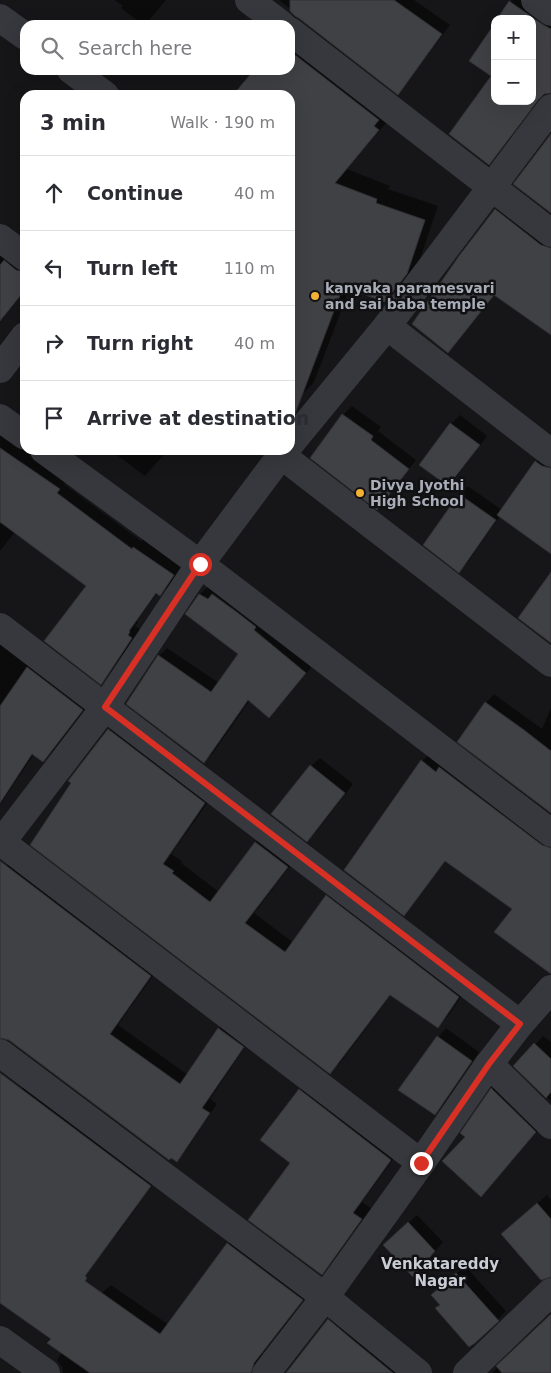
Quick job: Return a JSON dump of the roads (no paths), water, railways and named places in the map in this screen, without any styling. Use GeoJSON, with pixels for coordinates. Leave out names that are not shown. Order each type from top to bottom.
{"type":"FeatureCollection","features":[{"type":"Feature","properties":{"kind":"street"},"geometry":{"type":"LineString","coordinates":[[249,0],[275,20]]}},
{"type":"Feature","properties":{"kind":"street"},"geometry":{"type":"LineString","coordinates":[[535,0],[551,12]]}},
{"type":"Feature","properties":{"kind":"street"},"geometry":{"type":"LineString","coordinates":[[0,18],[20,32]]}},
{"type":"Feature","properties":{"kind":"street"},"geometry":{"type":"LineString","coordinates":[[295,35],[551,233]]}},
{"type":"Feature","properties":{"kind":"street"},"geometry":{"type":"LineString","coordinates":[[78,75],[98,90]]}},
{"type":"Feature","properties":{"kind":"street"},"geometry":{"type":"LineString","coordinates":[[295,437],[387,326],[493,188],[551,108]]}},
{"type":"Feature","properties":{"kind":"street"},"geometry":{"type":"LineString","coordinates":[[0,238],[20,253]]}},
{"type":"Feature","properties":{"kind":"street"},"geometry":{"type":"LineString","coordinates":[[387,326],[551,453]]}},
{"type":"Feature","properties":{"kind":"street"},"geometry":{"type":"LineString","coordinates":[[0,369],[20,343]]}},
{"type":"Feature","properties":{"kind":"street"},"geometry":{"type":"LineString","coordinates":[[0,418],[20,432]]}},
{"type":"Feature","properties":{"kind":"street"},"geometry":{"type":"LineString","coordinates":[[51,455],[200,564],[551,832]]}},
{"type":"Feature","properties":{"kind":"street"},"geometry":{"type":"LineString","coordinates":[[281,455],[200,564],[105,707],[0,842],[421,1163]]}},
{"type":"Feature","properties":{"kind":"street"},"geometry":{"type":"LineString","coordinates":[[292,455],[551,663]]}},
{"type":"Feature","properties":{"kind":"street"},"geometry":{"type":"LineString","coordinates":[[0,627],[520,1024]]}},
{"type":"Feature","properties":{"kind":"street"},"geometry":{"type":"LineString","coordinates":[[266,1373],[325,1297],[489,1064],[520,1024],[551,989]]}},
{"type":"Feature","properties":{"kind":"street"},"geometry":{"type":"LineString","coordinates":[[0,1053],[325,1297],[418,1373]]}},
{"type":"Feature","properties":{"kind":"street"},"geometry":{"type":"LineString","coordinates":[[489,1064],[551,1125]]}},
{"type":"Feature","properties":{"kind":"street"},"geometry":{"type":"LineString","coordinates":[[466,1373],[551,1292]]}},
{"type":"Feature","properties":{"kind":"street"},"geometry":{"type":"LineString","coordinates":[[4,1352],[46,1373]]}},
{"type":"Feature","properties":{"kind":"place","name":"kanyaka paramesvari and sai baba temple"},"geometry":{"type":"Point","coordinates":[315,296]}},
{"type":"Feature","properties":{"kind":"place","name":"Divya Jyothi High School"},"geometry":{"type":"Point","coordinates":[360,493]}},
{"type":"Feature","properties":{"kind":"district","name":"Venkatareddy Nagar"},"geometry":{"type":"Point","coordinates":[440,1272]}}]}
